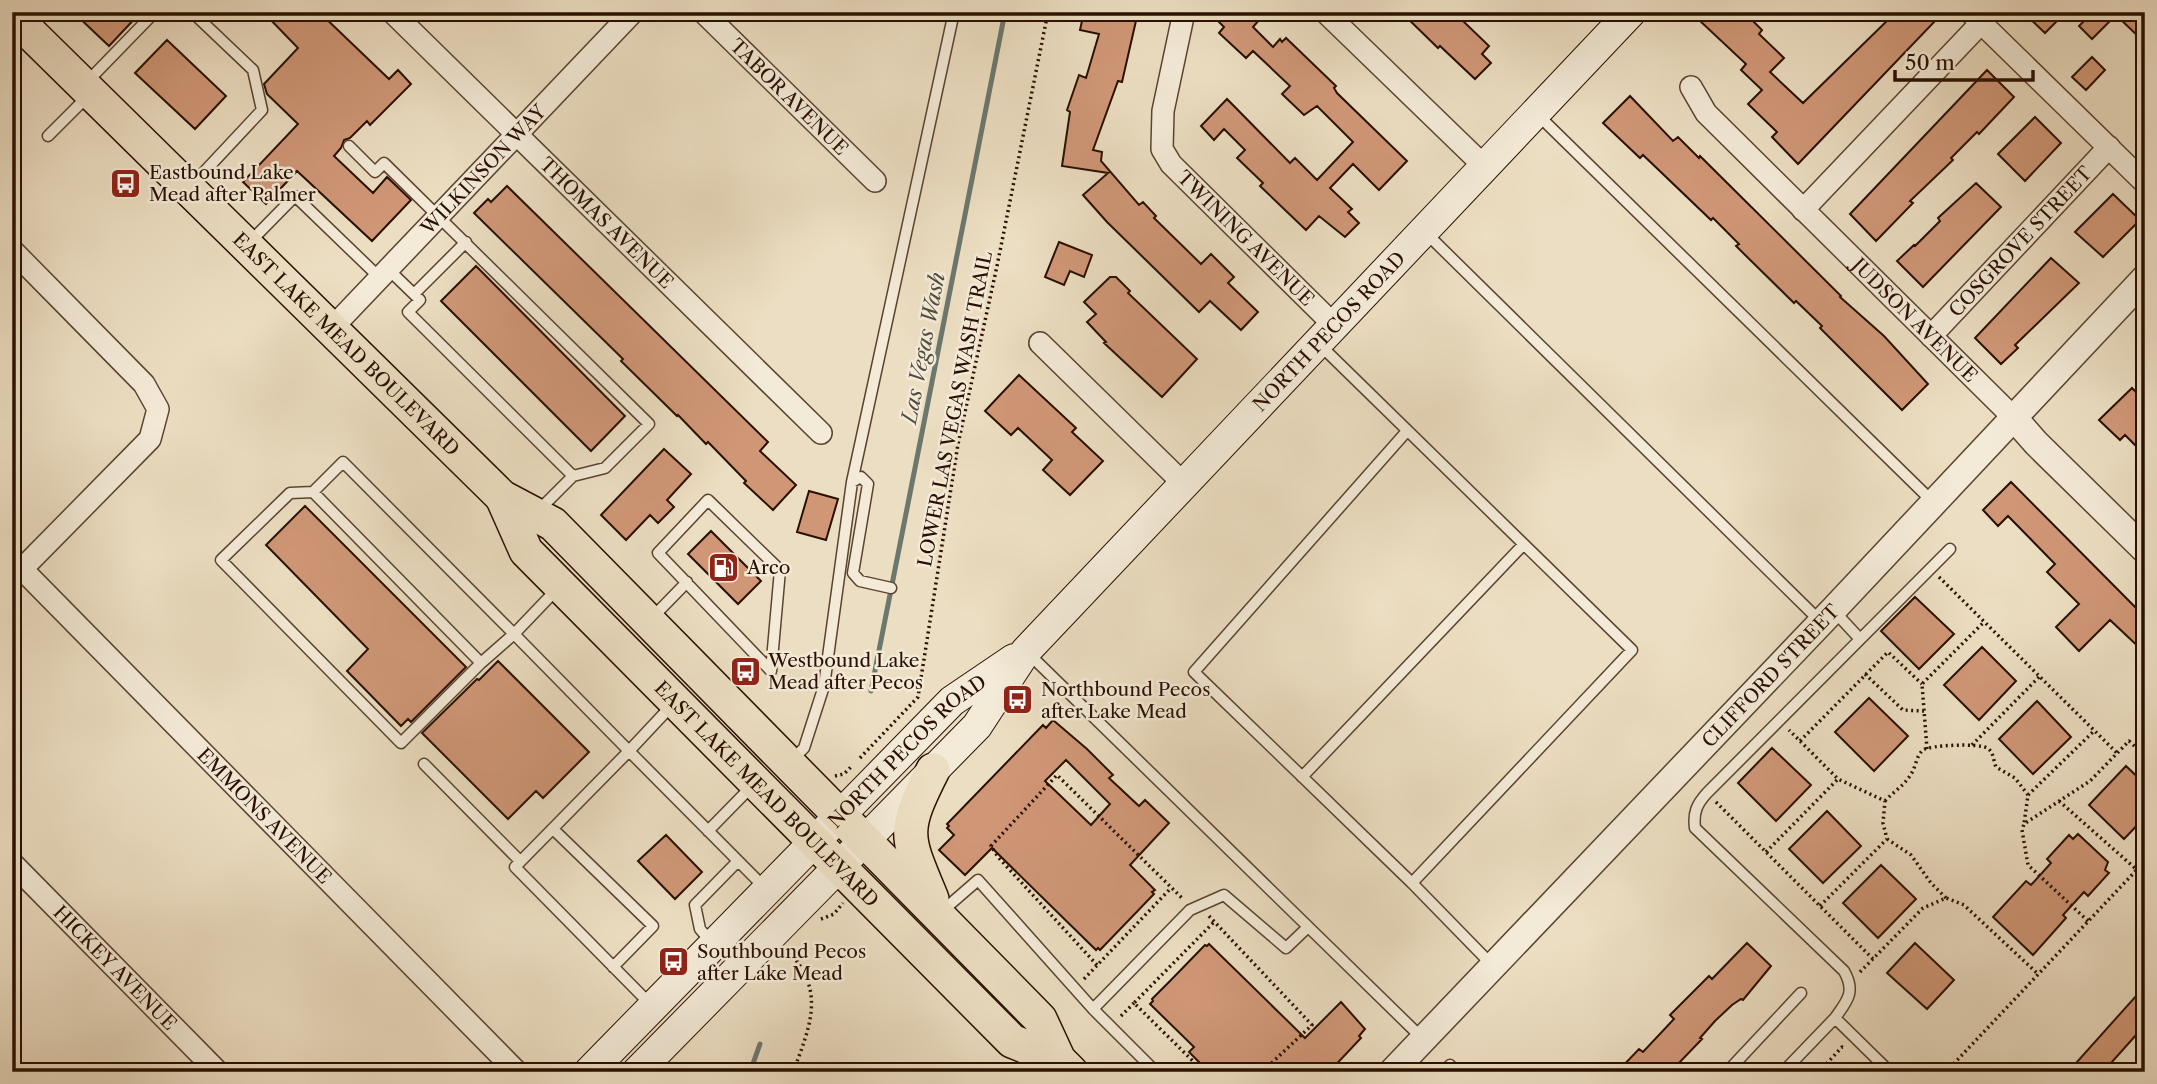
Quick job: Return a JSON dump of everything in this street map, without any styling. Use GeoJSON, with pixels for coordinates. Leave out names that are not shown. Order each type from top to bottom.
{"type":"FeatureCollection","features":[{"type":"Feature","properties":{"kind":"main road","name":"NORTH PECOS ROAD"},"geometry":{"type":"LineString","coordinates":[[637,1072],[848,876],[864,840],[977,726],[1026,651],[1631,12]]}},
{"type":"Feature","properties":{"kind":"main road","name":"EAST LAKE MEAD BOULEVARD"},"geometry":{"type":"LineString","coordinates":[[12,15],[502,497],[553,523],[789,763],[848,806],[864,840],[1040,1019],[1059,1068]]}},
{"type":"Feature","properties":{"kind":"main road","name":"EAST LAKE MEAD BOULEVARD"},"geometry":{"type":"LineString","coordinates":[[502,497],[526,551],[560,586],[1012,1041],[1059,1068]]}},
{"type":"Feature","properties":{"kind":"main road","name":"NORTH PECOS ROAD"},"geometry":{"type":"LineString","coordinates":[[589,1072],[813,840],[952,701],[1026,651]]}},
{"type":"Feature","properties":{"kind":"main road"},"geometry":{"type":"LineString","coordinates":[[933,770],[913,812],[910,837],[916,861],[938,915]]}},
{"type":"Feature","properties":{"kind":"street","name":"THOMAS AVENUE"},"geometry":{"type":"LineString","coordinates":[[392,12],[821,433]]}},
{"type":"Feature","properties":{"kind":"street","name":"WILKINSON WAY"},"geometry":{"type":"LineString","coordinates":[[332,328],[633,12]]}},
{"type":"Feature","properties":{"kind":"street","name":"TABOR AVENUE"},"geometry":{"type":"LineString","coordinates":[[703,12],[875,181]]}},
{"type":"Feature","properties":{"kind":"street","name":"TWINING AVENUE"},"geometry":{"type":"LineString","coordinates":[[1184,12],[1163,111],[1162,149],[1171,164],[1326,334]]}},
{"type":"Feature","properties":{"kind":"street"},"geometry":{"type":"LineString","coordinates":[[1325,12],[1485,167]]}},
{"type":"Feature","properties":{"kind":"street"},"geometry":{"type":"LineString","coordinates":[[1803,210],[1975,18],[2145,183]]}},
{"type":"Feature","properties":{"kind":"street","name":"JUDSON AVENUE"},"geometry":{"type":"LineString","coordinates":[[1691,87],[1706,113],[2145,550]]}},
{"type":"Feature","properties":{"kind":"street","name":"COSGROVE STREET"},"geometry":{"type":"LineString","coordinates":[[1931,336],[2109,147]]}},
{"type":"Feature","properties":{"kind":"street"},"geometry":{"type":"LineString","coordinates":[[12,250],[144,384],[158,409],[150,439],[17,564]]}},
{"type":"Feature","properties":{"kind":"street","name":"CLIFFORD STREET"},"geometry":{"type":"LineString","coordinates":[[1392,1072],[2145,278]]}},
{"type":"Feature","properties":{"kind":"street"},"geometry":{"type":"LineString","coordinates":[[1040,343],[1184,484]]}},
{"type":"Feature","properties":{"kind":"street","name":"EMMONS AVENUE"},"geometry":{"type":"LineString","coordinates":[[17,564],[517,1072]]}},
{"type":"Feature","properties":{"kind":"street","name":"HICKEY AVENUE"},"geometry":{"type":"LineString","coordinates":[[12,863],[218,1072]]}},
{"type":"Feature","properties":{"kind":"lane"},"geometry":{"type":"LineString","coordinates":[[48,136],[155,12]]}},
{"type":"Feature","properties":{"kind":"lane"},"geometry":{"type":"LineString","coordinates":[[789,763],[804,748],[824,686],[852,482],[954,12]]}},
{"type":"Feature","properties":{"kind":"lane"},"geometry":{"type":"LineString","coordinates":[[189,188],[262,110],[253,70],[193,13]]}},
{"type":"Feature","properties":{"kind":"lane"},"geometry":{"type":"LineString","coordinates":[[1536,113],[1934,503]]}},
{"type":"Feature","properties":{"kind":"lane"},"geometry":{"type":"LineString","coordinates":[[349,146],[376,172],[384,163],[649,424],[605,468],[573,476],[535,514]]}},
{"type":"Feature","properties":{"kind":"lane"},"geometry":{"type":"LineString","coordinates":[[247,245],[295,196],[384,273],[420,300],[408,312],[573,476]]}},
{"type":"Feature","properties":{"kind":"lane"},"geometry":{"type":"LineString","coordinates":[[1424,231],[1827,616],[1860,639]]}},
{"type":"Feature","properties":{"kind":"lane"},"geometry":{"type":"LineString","coordinates":[[414,294],[466,242]]}},
{"type":"Feature","properties":{"kind":"lane"},"geometry":{"type":"LineString","coordinates":[[1326,334],[1407,431],[1632,650],[1412,883]]}},
{"type":"Feature","properties":{"kind":"lane"},"geometry":{"type":"LineString","coordinates":[[1407,431],[1194,672],[1412,883],[1493,966]]}},
{"type":"Feature","properties":{"kind":"lane"},"geometry":{"type":"LineString","coordinates":[[560,586],[514,635],[481,663],[401,743],[221,560],[289,494],[313,492],[343,462],[514,635],[629,751],[708,831],[766,889]]}},
{"type":"Feature","properties":{"kind":"lane"},"geometry":{"type":"LineString","coordinates":[[852,482],[861,477],[868,484],[853,573],[860,581],[891,588]]}},
{"type":"Feature","properties":{"kind":"lane"},"geometry":{"type":"LineString","coordinates":[[313,492],[481,663]]}},
{"type":"Feature","properties":{"kind":"lane"},"geometry":{"type":"LineString","coordinates":[[708,500],[780,570],[771,671],[743,641],[687,582],[659,553],[708,500]]}},
{"type":"Feature","properties":{"kind":"lane"},"geometry":{"type":"LineString","coordinates":[[1302,776],[1523,545]]}},
{"type":"Feature","properties":{"kind":"lane"},"geometry":{"type":"LineString","coordinates":[[1783,1072],[1849,1000],[1850,982],[1844,971],[1695,828],[1693,815],[1698,803],[1707,793],[1950,549]]}},
{"type":"Feature","properties":{"kind":"lane"},"geometry":{"type":"LineString","coordinates":[[649,621],[687,582]]}},
{"type":"Feature","properties":{"kind":"lane"},"geometry":{"type":"LineString","coordinates":[[1026,651],[1423,1040]]}},
{"type":"Feature","properties":{"kind":"lane"},"geometry":{"type":"LineString","coordinates":[[652,1007],[515,867],[676,702]]}},
{"type":"Feature","properties":{"kind":"lane"},"geometry":{"type":"LineString","coordinates":[[424,764],[520,861]]}},
{"type":"Feature","properties":{"kind":"lane"},"geometry":{"type":"LineString","coordinates":[[708,831],[755,782]]}},
{"type":"Feature","properties":{"kind":"lane"},"geometry":{"type":"LineString","coordinates":[[553,829],[653,926],[613,967]]}},
{"type":"Feature","properties":{"kind":"lane"},"geometry":{"type":"LineString","coordinates":[[713,944],[700,929],[695,905],[738,861]]}},
{"type":"Feature","properties":{"kind":"lane"},"geometry":{"type":"LineString","coordinates":[[938,915],[978,880],[1093,1009],[1156,1072]]}},
{"type":"Feature","properties":{"kind":"lane"},"geometry":{"type":"LineString","coordinates":[[1093,1009],[1194,909],[1224,895],[1286,948],[1308,927]]}},
{"type":"Feature","properties":{"kind":"lane"},"geometry":{"type":"LineString","coordinates":[[1727,1072],[1801,993]]}},
{"type":"Feature","properties":{"kind":"lane"},"geometry":{"type":"LineString","coordinates":[[1835,1018],[1890,1072]]}},
{"type":"Feature","properties":{"kind":"lane"},"geometry":{"type":"LineString","coordinates":[[1443,1072],[1450,1065],[1457,1072]]}},
{"type":"Feature","properties":{"kind":"path","name":"LOWER LAS VEGAS WASH TRAIL"},"geometry":{"type":"LineString","coordinates":[[848,806],[835,776],[844,774],[918,697],[958,444],[1048,12]]}},
{"type":"Feature","properties":{"kind":"path"},"geometry":{"type":"LineString","coordinates":[[1931,569],[2117,753]]}},
{"type":"Feature","properties":{"kind":"path"},"geometry":{"type":"LineString","coordinates":[[1922,684],[1984,622]]}},
{"type":"Feature","properties":{"kind":"path"},"geometry":{"type":"LineString","coordinates":[[1800,741],[1888,652],[1922,684],[1927,749]]}},
{"type":"Feature","properties":{"kind":"path"},"geometry":{"type":"LineString","coordinates":[[1865,674],[1903,710],[1924,711]]}},
{"type":"Feature","properties":{"kind":"path"},"geometry":{"type":"LineString","coordinates":[[1972,745],[2039,677]]}},
{"type":"Feature","properties":{"kind":"path"},"geometry":{"type":"LineString","coordinates":[[1779,720],[1838,779],[1885,801]]}},
{"type":"Feature","properties":{"kind":"path"},"geometry":{"type":"LineString","coordinates":[[2088,921],[2028,864],[2022,830],[2028,795],[2094,730]]}},
{"type":"Feature","properties":{"kind":"path"},"geometry":{"type":"LineString","coordinates":[[2024,824],[2090,781],[2129,741],[2145,756]]}},
{"type":"Feature","properties":{"kind":"path"},"geometry":{"type":"LineString","coordinates":[[2028,795],[2015,778],[1996,767],[1990,750],[1972,745],[1927,749],[1918,757],[1906,782],[1885,801],[1882,823],[1888,839],[1911,855],[1931,883],[1946,898],[1964,905],[2038,974]]}},
{"type":"Feature","properties":{"kind":"path"},"geometry":{"type":"LineString","coordinates":[[1097,965],[991,846],[1057,775],[1194,909]]}},
{"type":"Feature","properties":{"kind":"path"},"geometry":{"type":"LineString","coordinates":[[1766,852],[1838,779]]}},
{"type":"Feature","properties":{"kind":"path"},"geometry":{"type":"LineString","coordinates":[[1707,793],[1873,959]]}},
{"type":"Feature","properties":{"kind":"path"},"geometry":{"type":"LineString","coordinates":[[2059,801],[2136,870]]}},
{"type":"Feature","properties":{"kind":"path"},"geometry":{"type":"LineString","coordinates":[[1820,906],[1888,839]]}},
{"type":"Feature","properties":{"kind":"path"},"geometry":{"type":"LineString","coordinates":[[1946,1072],[2145,861]]}},
{"type":"Feature","properties":{"kind":"path"},"geometry":{"type":"LineString","coordinates":[[813,923],[834,914],[848,876]]}},
{"type":"Feature","properties":{"kind":"path"},"geometry":{"type":"LineString","coordinates":[[1075,989],[1171,888]]}},
{"type":"Feature","properties":{"kind":"path"},"geometry":{"type":"LineString","coordinates":[[1850,982],[1923,908],[1946,898]]}},
{"type":"Feature","properties":{"kind":"path"},"geometry":{"type":"LineString","coordinates":[[1111,1027],[1214,922],[1311,1025],[1262,1072]]}},
{"type":"Feature","properties":{"kind":"path"},"geometry":{"type":"LineString","coordinates":[[787,949],[801,966],[813,998],[809,1026],[793,1072]]}},
{"type":"Feature","properties":{"kind":"path"},"geometry":{"type":"LineString","coordinates":[[1134,1003],[1205,1072]]}},
{"type":"Feature","properties":{"kind":"path"},"geometry":{"type":"LineString","coordinates":[[1819,1072],[1842,1047],[1849,1048]]}},
{"type":"Feature","properties":{"kind":"building"},"geometry":{"type":"Polygon","coordinates":[[[73,12],[141,12],[109,46],[73,12]]]}},
{"type":"Feature","properties":{"kind":"building"},"geometry":{"type":"Polygon","coordinates":[[[263,12],[319,12],[389,79],[398,70],[411,84],[370,125],[367,121],[350,138],[344,140],[334,156],[373,193],[387,177],[411,200],[372,241],[297,171],[266,204],[243,182],[298,124],[267,94],[264,84],[298,48],[263,12]]]}},
{"type":"Feature","properties":{"kind":"building"},"geometry":{"type":"Polygon","coordinates":[[[1084,12],[1138,12],[1122,82],[1118,81],[1093,150],[1102,152],[1101,161],[1139,205],[1143,202],[1156,216],[1154,218],[1201,264],[1211,254],[1234,277],[1228,283],[1258,312],[1241,330],[1210,301],[1199,312],[1083,195],[1108,173],[1062,166],[1070,112],[1067,110],[1079,75],[1086,78],[1099,34],[1080,30],[1084,12]]]}},
{"type":"Feature","properties":{"kind":"building"},"geometry":{"type":"Polygon","coordinates":[[[1225,12],[1266,12],[1253,27],[1273,47],[1280,39],[1282,42],[1286,38],[1336,86],[1334,88],[1337,93],[1407,161],[1379,190],[1353,164],[1330,188],[1352,209],[1348,212],[1359,223],[1345,237],[1319,216],[1306,230],[1260,186],[1263,183],[1237,158],[1245,150],[1224,129],[1214,140],[1201,126],[1227,99],[1290,163],[1295,158],[1317,180],[1353,142],[1317,106],[1304,115],[1282,94],[1290,86],[1253,51],[1246,58],[1219,33],[1224,27],[1217,20],[1225,12]]]}},
{"type":"Feature","properties":{"kind":"building"},"geometry":{"type":"Polygon","coordinates":[[[1401,12],[1471,12],[1463,21],[1489,46],[1482,54],[1491,63],[1475,79],[1401,12]]]}},
{"type":"Feature","properties":{"kind":"building"},"geometry":{"type":"Polygon","coordinates":[[[1707,12],[1744,12],[1762,30],[1759,34],[1784,58],[1770,72],[1803,103],[1896,12],[1929,12],[1936,20],[1798,164],[1772,137],[1777,132],[1748,104],[1762,90],[1741,70],[1746,64],[1699,20],[1707,12]]]}},
{"type":"Feature","properties":{"kind":"building"},"geometry":{"type":"Polygon","coordinates":[[[2023,12],[2046,12],[2056,22],[2045,33],[2023,12]]]}},
{"type":"Feature","properties":{"kind":"building"},"geometry":{"type":"Polygon","coordinates":[[[2093,12],[2145,12],[2145,43],[2116,15],[2092,39],[2079,26],[2093,12]]]}},
{"type":"Feature","properties":{"kind":"building"},"geometry":{"type":"Polygon","coordinates":[[[167,40],[226,96],[195,129],[135,73],[167,40]]]}},
{"type":"Feature","properties":{"kind":"building"},"geometry":{"type":"Polygon","coordinates":[[[2092,57],[2105,70],[2086,90],[2072,77],[2092,57]]]}},
{"type":"Feature","properties":{"kind":"building"},"geometry":{"type":"Polygon","coordinates":[[[1987,70],[2014,97],[1979,134],[1977,132],[1951,158],[1953,160],[1910,201],[1913,203],[1876,241],[1850,214],[1987,70]]]}},
{"type":"Feature","properties":{"kind":"building"},"geometry":{"type":"Polygon","coordinates":[[[1630,96],[1673,141],[1678,137],[1699,158],[1700,156],[1840,297],[1884,336],[1928,384],[1902,410],[1820,328],[1822,326],[1796,301],[1794,303],[1736,246],[1739,244],[1713,218],[1711,220],[1643,155],[1640,158],[1603,123],[1630,96]]]}},
{"type":"Feature","properties":{"kind":"building"},"geometry":{"type":"Polygon","coordinates":[[[2035,117],[2061,143],[2025,181],[1998,154],[2035,117]]]}},
{"type":"Feature","properties":{"kind":"building"},"geometry":{"type":"Polygon","coordinates":[[[1976,183],[2001,207],[1923,287],[1897,261],[1976,183]]]}},
{"type":"Feature","properties":{"kind":"building"},"geometry":{"type":"Polygon","coordinates":[[[507,186],[768,442],[760,451],[796,485],[773,510],[744,483],[746,481],[708,442],[706,444],[677,416],[621,361],[623,359],[474,213],[488,199],[491,202],[507,186]]]}},
{"type":"Feature","properties":{"kind":"building"},"geometry":{"type":"Polygon","coordinates":[[[2113,194],[2140,220],[2103,257],[2075,232],[2113,194]]]}},
{"type":"Feature","properties":{"kind":"building"},"geometry":{"type":"Polygon","coordinates":[[[1059,242],[1092,255],[1084,277],[1070,271],[1064,285],[1045,277],[1059,242]]]}},
{"type":"Feature","properties":{"kind":"building"},"geometry":{"type":"Polygon","coordinates":[[[2051,258],[2079,283],[2015,345],[2018,348],[2001,364],[1975,338],[2051,258]]]}},
{"type":"Feature","properties":{"kind":"building"},"geometry":{"type":"Polygon","coordinates":[[[476,266],[625,416],[591,451],[441,301],[476,266]]]}},
{"type":"Feature","properties":{"kind":"building"},"geometry":{"type":"Polygon","coordinates":[[[1110,277],[1116,277],[1130,291],[1128,293],[1197,359],[1162,397],[1104,343],[1106,342],[1087,322],[1096,314],[1084,302],[1110,277]]]}},
{"type":"Feature","properties":{"kind":"building"},"geometry":{"type":"Polygon","coordinates":[[[1019,375],[1076,428],[1072,432],[1103,461],[1070,495],[1043,470],[1052,460],[1018,428],[1011,435],[985,411],[1019,375]]]}},
{"type":"Feature","properties":{"kind":"building"},"geometry":{"type":"Polygon","coordinates":[[[2132,388],[2145,401],[2145,455],[2125,435],[2120,440],[2099,420],[2132,388]]]}},
{"type":"Feature","properties":{"kind":"building"},"geometry":{"type":"Polygon","coordinates":[[[664,449],[691,474],[667,500],[674,507],[658,523],[650,515],[626,540],[601,515],[664,449]]]}},
{"type":"Feature","properties":{"kind":"building"},"geometry":{"type":"Polygon","coordinates":[[[2011,482],[2145,617],[2145,653],[2110,620],[2079,651],[2056,627],[2079,604],[2047,572],[2055,564],[2008,516],[1998,526],[1983,510],[2011,482]]]}},
{"type":"Feature","properties":{"kind":"building"},"geometry":{"type":"Polygon","coordinates":[[[809,491],[838,499],[826,540],[797,532],[809,491]]]}},
{"type":"Feature","properties":{"kind":"building"},"geometry":{"type":"Polygon","coordinates":[[[305,506],[466,667],[411,722],[408,719],[401,726],[347,671],[368,649],[266,545],[305,506]]]}},
{"type":"Feature","properties":{"kind":"building"},"geometry":{"type":"Polygon","coordinates":[[[711,531],[761,581],[738,604],[688,554],[711,531]]]}},
{"type":"Feature","properties":{"kind":"building"},"geometry":{"type":"Polygon","coordinates":[[[1915,597],[1954,634],[1919,669],[1881,631],[1915,597]]]}},
{"type":"Feature","properties":{"kind":"building"},"geometry":{"type":"Polygon","coordinates":[[[1982,647],[2016,681],[1979,720],[1944,685],[1982,647]]]}},
{"type":"Feature","properties":{"kind":"building"},"geometry":{"type":"Polygon","coordinates":[[[498,661],[589,752],[543,798],[536,791],[508,819],[422,733],[498,661]]]}},
{"type":"Feature","properties":{"kind":"building"},"geometry":{"type":"Polygon","coordinates":[[[1869,698],[1908,736],[1874,771],[1835,732],[1869,698]]]}},
{"type":"Feature","properties":{"kind":"building"},"geometry":{"type":"Polygon","coordinates":[[[2037,701],[2071,737],[2033,774],[1999,739],[2037,701]]]}},
{"type":"Feature","properties":{"kind":"building"},"geometry":{"type":"Polygon","coordinates":[[[1053,720],[1113,775],[1109,778],[1139,806],[1145,800],[1169,823],[1130,865],[1155,890],[1152,892],[1154,894],[1100,950],[1096,950],[992,848],[965,875],[939,850],[954,835],[947,828],[947,824],[1043,725],[1046,728],[1053,720]],[[1066,760],[1045,781],[1091,825],[1110,804],[1066,760]]]}},
{"type":"Feature","properties":{"kind":"building"},"geometry":{"type":"Polygon","coordinates":[[[1772,748],[1811,785],[1776,821],[1738,783],[1772,748]]]}},
{"type":"Feature","properties":{"kind":"building"},"geometry":{"type":"Polygon","coordinates":[[[2126,766],[2145,784],[2145,817],[2124,839],[2089,805],[2126,766]]]}},
{"type":"Feature","properties":{"kind":"building"},"geometry":{"type":"Polygon","coordinates":[[[1827,811],[1861,846],[1823,883],[1789,849],[1827,811]]]}},
{"type":"Feature","properties":{"kind":"building"},"geometry":{"type":"Polygon","coordinates":[[[2078,834],[2108,862],[2105,870],[2109,873],[2088,896],[2084,892],[2063,915],[2066,918],[2033,955],[1993,917],[2026,881],[2031,885],[2051,863],[2047,859],[2069,835],[2073,839],[2078,834]]]}},
{"type":"Feature","properties":{"kind":"building"},"geometry":{"type":"Polygon","coordinates":[[[666,835],[702,872],[675,899],[638,861],[666,835]]]}},
{"type":"Feature","properties":{"kind":"building"},"geometry":{"type":"Polygon","coordinates":[[[1881,865],[1916,899],[1878,938],[1843,903],[1881,865]]]}},
{"type":"Feature","properties":{"kind":"building"},"geometry":{"type":"Polygon","coordinates":[[[1747,943],[1771,966],[1743,1000],[1732,1005],[1715,1021],[1676,1066],[1677,1072],[1617,1072],[1639,1049],[1643,1052],[1674,1019],[1670,1015],[1709,976],[1712,979],[1747,943]]]}},
{"type":"Feature","properties":{"kind":"building"},"geometry":{"type":"Polygon","coordinates":[[[1915,943],[1954,980],[1927,1009],[1887,973],[1915,943]]]}},
{"type":"Feature","properties":{"kind":"building"},"geometry":{"type":"Polygon","coordinates":[[[1209,944],[1305,1038],[1341,1002],[1365,1029],[1359,1036],[1361,1038],[1329,1072],[1219,1072],[1212,1065],[1207,1070],[1189,1052],[1194,1047],[1150,1004],[1205,945],[1209,944]]]}},
{"type":"Feature","properties":{"kind":"building"},"geometry":{"type":"Polygon","coordinates":[[[2145,986],[2145,1025],[2103,1072],[2068,1072],[2145,986]]]}},
{"type":"Feature","properties":{"kind":"waterway","name":"Las Vegas Wash"},"geometry":{"type":"LineString","coordinates":[[871,691],[1005,12]]}},
{"type":"Feature","properties":{"kind":"waterway","name":"Las Vegas Wash"},"geometry":{"type":"LineString","coordinates":[[750,1072],[760,1044]]}},
{"type":"Feature","properties":{"kind":"place","name":"Eastbound Lake Mead after Palmer"},"geometry":{"type":"Point","coordinates":[126,183]}},
{"type":"Feature","properties":{"kind":"place","name":"Arco"},"geometry":{"type":"Point","coordinates":[724,567]}},
{"type":"Feature","properties":{"kind":"place","name":"Westbound Lake Mead after Pecos"},"geometry":{"type":"Point","coordinates":[745,671]}},
{"type":"Feature","properties":{"kind":"place","name":"Northbound Pecos after Lake Mead"},"geometry":{"type":"Point","coordinates":[1018,700]}},
{"type":"Feature","properties":{"kind":"place","name":"Southbound Pecos after Lake Mead"},"geometry":{"type":"Point","coordinates":[674,962]}}]}
